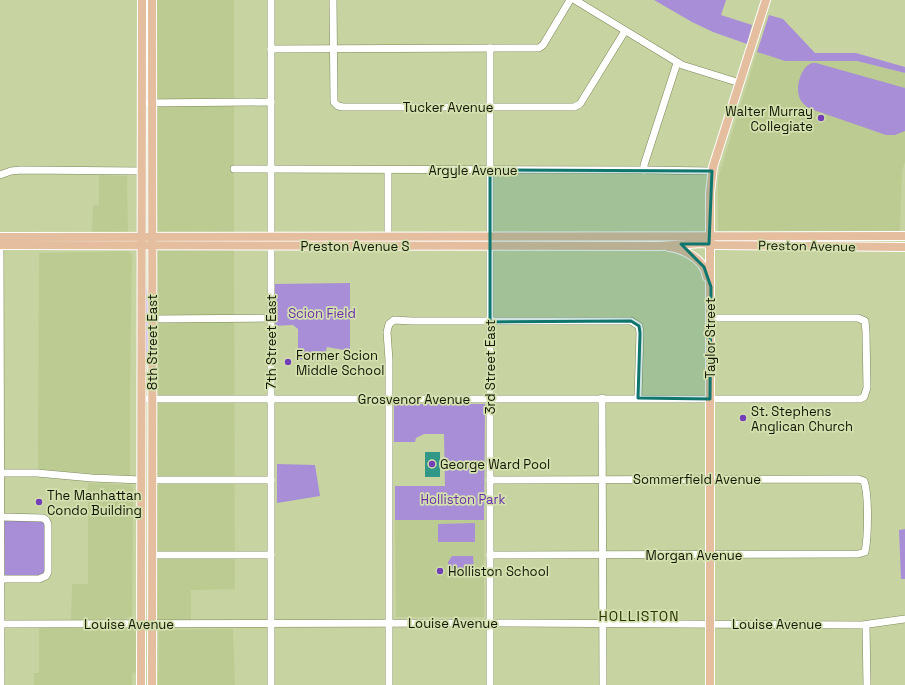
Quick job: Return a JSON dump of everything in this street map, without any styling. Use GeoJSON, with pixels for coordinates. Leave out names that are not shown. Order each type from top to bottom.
{"type":"FeatureCollection","features":[{"type":"Feature","properties":{"kind":"main road","name":"8th Street East"},"geometry":{"type":"LineString","coordinates":[[141,685],[142,0]]}},
{"type":"Feature","properties":{"kind":"main road","name":"8th Street East"},"geometry":{"type":"LineString","coordinates":[[152,0],[152,685]]}},
{"type":"Feature","properties":{"kind":"main road","name":"Taylor Street"},"geometry":{"type":"LineString","coordinates":[[710,685],[710,199],[712,171],[766,0]]}},
{"type":"Feature","properties":{"kind":"main road","name":"Preston Avenue"},"geometry":{"type":"LineString","coordinates":[[710,240],[905,236]]}},
{"type":"Feature","properties":{"kind":"main road","name":"Preston Avenue S"},"geometry":{"type":"LineString","coordinates":[[271,241],[388,237],[660,246],[710,240]]}},
{"type":"Feature","properties":{"kind":"main road","name":"Preston Avenue S"},"geometry":{"type":"LineString","coordinates":[[0,240],[152,242],[710,240]]}},
{"type":"Feature","properties":{"kind":"main road","name":"Preston Avenue"},"geometry":{"type":"LineString","coordinates":[[710,240],[905,247]]}},
{"type":"Feature","properties":{"kind":"main road"},"geometry":{"type":"LineString","coordinates":[[660,246],[674,247],[692,255],[704,267],[711,287]]}},
{"type":"Feature","properties":{"kind":"main road"},"geometry":{"type":"LineString","coordinates":[[142,446],[146,476],[147,479],[152,480]]}},
{"type":"Feature","properties":{"kind":"main road"},"geometry":{"type":"LineString","coordinates":[[142,665],[145,685]]}},
{"type":"Feature","properties":{"kind":"street","name":"7th Street East"},"geometry":{"type":"LineString","coordinates":[[271,0],[271,685]]}},
{"type":"Feature","properties":{"kind":"street","name":"Tucker Avenue"},"geometry":{"type":"LineString","coordinates":[[333,0],[334,102],[338,106],[574,107],[580,104],[625,31]]}},
{"type":"Feature","properties":{"kind":"street"},"geometry":{"type":"LineString","coordinates":[[271,49],[539,48],[570,0]]}},
{"type":"Feature","properties":{"kind":"street"},"geometry":{"type":"LineString","coordinates":[[575,0],[677,63],[740,83]]}},
{"type":"Feature","properties":{"kind":"street","name":"3rd Street East"},"geometry":{"type":"LineString","coordinates":[[490,48],[490,685]]}},
{"type":"Feature","properties":{"kind":"street"},"geometry":{"type":"LineString","coordinates":[[644,170],[644,165],[677,63]]}},
{"type":"Feature","properties":{"kind":"street"},"geometry":{"type":"LineString","coordinates":[[142,102],[270,102]]}},
{"type":"Feature","properties":{"kind":"street","name":"Argyle Avenue"},"geometry":{"type":"LineString","coordinates":[[234,169],[712,171]]}},
{"type":"Feature","properties":{"kind":"street"},"geometry":{"type":"LineString","coordinates":[[0,175],[11,171],[21,170],[142,170]]}},
{"type":"Feature","properties":{"kind":"street"},"geometry":{"type":"LineString","coordinates":[[388,170],[388,237]]}},
{"type":"Feature","properties":{"kind":"street"},"geometry":{"type":"LineString","coordinates":[[0,240],[2,517],[1,685]]}},
{"type":"Feature","properties":{"kind":"street"},"geometry":{"type":"LineString","coordinates":[[153,319],[271,318]]}},
{"type":"Feature","properties":{"kind":"street","name":"Grosvenor Avenue"},"geometry":{"type":"LineString","coordinates":[[141,399],[860,399],[864,397],[866,388],[865,321],[858,318],[710,318]]}},
{"type":"Feature","properties":{"kind":"street"},"geometry":{"type":"LineString","coordinates":[[389,685],[389,360],[387,332],[389,324],[394,320],[490,322],[631,321],[639,326],[640,334],[638,398]]}},
{"type":"Feature","properties":{"kind":"street"},"geometry":{"type":"LineString","coordinates":[[602,398],[603,685]]}},
{"type":"Feature","properties":{"kind":"street"},"geometry":{"type":"LineString","coordinates":[[1,473],[37,473],[92,478],[142,480]]}},
{"type":"Feature","properties":{"kind":"street","name":"Sommerfield Avenue"},"geometry":{"type":"LineString","coordinates":[[490,480],[858,479],[864,481],[867,488],[867,520]]}},
{"type":"Feature","properties":{"kind":"street"},"geometry":{"type":"LineString","coordinates":[[152,480],[271,480]]}},
{"type":"Feature","properties":{"kind":"street"},"geometry":{"type":"LineString","coordinates":[[2,517],[43,518],[48,524],[48,572],[46,576],[39,579],[2,579]]}},
{"type":"Feature","properties":{"kind":"street","name":"Morgan Avenue"},"geometry":{"type":"LineString","coordinates":[[490,555],[858,554],[865,552],[867,520]]}},
{"type":"Feature","properties":{"kind":"street"},"geometry":{"type":"LineString","coordinates":[[152,555],[270,555]]}},
{"type":"Feature","properties":{"kind":"street","name":"Louise Avenue"},"geometry":{"type":"LineString","coordinates":[[1,624],[490,623],[866,625],[905,619]]}},
{"type":"Feature","properties":{"kind":"street"},"geometry":{"type":"LineString","coordinates":[[866,625],[867,685]]}},
{"type":"Feature","properties":{"kind":"highlighted area"},"geometry":{"type":"Polygon","coordinates":[[[490,170],[712,171],[709,244],[681,244],[704,267],[711,287],[710,399],[638,398],[640,333],[639,326],[631,321],[490,322],[490,170]]]}},
{"type":"Feature","properties":{"kind":"shaded area"},"geometry":{"type":"Polygon","coordinates":[[[152,0],[234,0],[234,237],[152,238],[152,0]]]}},
{"type":"Feature","properties":{"kind":"shaded area","name":"Walter Murray Collegiate"},"geometry":{"type":"Polygon","coordinates":[[[757,52],[785,61],[857,61],[905,73],[905,162],[902,171],[900,232],[721,233],[718,231],[718,179],[757,52]]]}},
{"type":"Feature","properties":{"kind":"shaded area"},"geometry":{"type":"Polygon","coordinates":[[[99,175],[127,176],[128,232],[92,233],[93,205],[99,205],[99,175]]]}},
{"type":"Feature","properties":{"kind":"shaded area"},"geometry":{"type":"Polygon","coordinates":[[[152,246],[234,246],[235,589],[191,590],[191,624],[152,624],[152,246]]]}},
{"type":"Feature","properties":{"kind":"shaded area"},"geometry":{"type":"Polygon","coordinates":[[[127,251],[132,254],[129,475],[38,469],[39,253],[127,251]]]}},
{"type":"Feature","properties":{"kind":"shaded area"},"geometry":{"type":"Polygon","coordinates":[[[88,483],[130,485],[133,488],[132,616],[124,619],[71,620],[72,584],[88,584],[88,483]]]}},
{"type":"Feature","properties":{"kind":"shaded area","name":"Holliston School"},"geometry":{"type":"Polygon","coordinates":[[[395,520],[484,520],[484,617],[396,617],[395,520]]]}},
{"type":"Feature","properties":{"kind":"shaded area"},"geometry":{"type":"Polygon","coordinates":[[[39,628],[137,628],[137,672],[132,673],[132,685],[34,685],[34,673],[39,673],[39,628]]]}},
{"type":"Feature","properties":{"kind":"shaded area"},"geometry":{"type":"Polygon","coordinates":[[[233,629],[235,685],[158,685],[159,630],[233,629]]]}},
{"type":"Feature","properties":{"kind":"green space"},"geometry":{"type":"Polygon","coordinates":[[[654,0],[726,0],[721,15],[752,25],[747,44],[713,32],[692,22],[654,0]]]}},
{"type":"Feature","properties":{"kind":"green space"},"geometry":{"type":"Polygon","coordinates":[[[769,15],[783,19],[815,53],[856,53],[905,67],[905,73],[857,61],[785,61],[757,52],[769,15]]]}},
{"type":"Feature","properties":{"kind":"green space"},"geometry":{"type":"Polygon","coordinates":[[[812,63],[905,88],[905,131],[895,135],[886,135],[808,108],[800,98],[798,87],[802,72],[812,63]]]}},
{"type":"Feature","properties":{"kind":"green space","name":"Scion Field"},"geometry":{"type":"Polygon","coordinates":[[[350,283],[350,351],[327,347],[323,361],[298,359],[298,329],[293,325],[271,326],[271,284],[350,283]]]}},
{"type":"Feature","properties":{"kind":"green space"},"geometry":{"type":"Polygon","coordinates":[[[145,285],[149,304],[148,362],[145,346],[145,285]]]}},
{"type":"Feature","properties":{"kind":"green space","name":"Holliston Park"},"geometry":{"type":"Polygon","coordinates":[[[394,404],[485,404],[484,520],[395,520],[395,486],[445,486],[444,434],[424,434],[416,438],[415,442],[394,442],[394,404]]]}},
{"type":"Feature","properties":{"kind":"green space"},"geometry":{"type":"Polygon","coordinates":[[[277,464],[315,465],[320,496],[277,503],[277,464]]]}},
{"type":"Feature","properties":{"kind":"green space"},"geometry":{"type":"Polygon","coordinates":[[[1,517],[46,520],[46,576],[2,579],[1,517]]]}},
{"type":"Feature","properties":{"kind":"green space"},"geometry":{"type":"Polygon","coordinates":[[[475,523],[475,542],[438,542],[438,524],[475,523]]]}},
{"type":"Feature","properties":{"kind":"green space"},"geometry":{"type":"Polygon","coordinates":[[[905,529],[905,579],[901,579],[899,530],[905,529]]]}},
{"type":"Feature","properties":{"kind":"green space"},"geometry":{"type":"Polygon","coordinates":[[[452,556],[473,556],[474,569],[448,569],[448,562],[452,556]]]}},
{"type":"Feature","properties":{"kind":"water","name":"George Ward Pool"},"geometry":{"type":"Polygon","coordinates":[[[425,452],[440,452],[440,477],[425,477],[425,452]]]}},
{"type":"Feature","properties":{"kind":"place","name":"Walter Murray Collegiate"},"geometry":{"type":"Point","coordinates":[821,118]}},
{"type":"Feature","properties":{"kind":"place","name":"Former Scion Middle School"},"geometry":{"type":"Point","coordinates":[288,362]}},
{"type":"Feature","properties":{"kind":"place","name":"St. Stephens Anglican Church"},"geometry":{"type":"Point","coordinates":[743,418]}},
{"type":"Feature","properties":{"kind":"place","name":"George Ward Pool"},"geometry":{"type":"Point","coordinates":[432,464]}},
{"type":"Feature","properties":{"kind":"place","name":"The Manhattan Condo Building"},"geometry":{"type":"Point","coordinates":[39,502]}},
{"type":"Feature","properties":{"kind":"place","name":"Holliston School"},"geometry":{"type":"Point","coordinates":[440,571]}},
{"type":"Feature","properties":{"kind":"district","name":"HOLLISTON"},"geometry":{"type":"Point","coordinates":[639,616]}}]}
